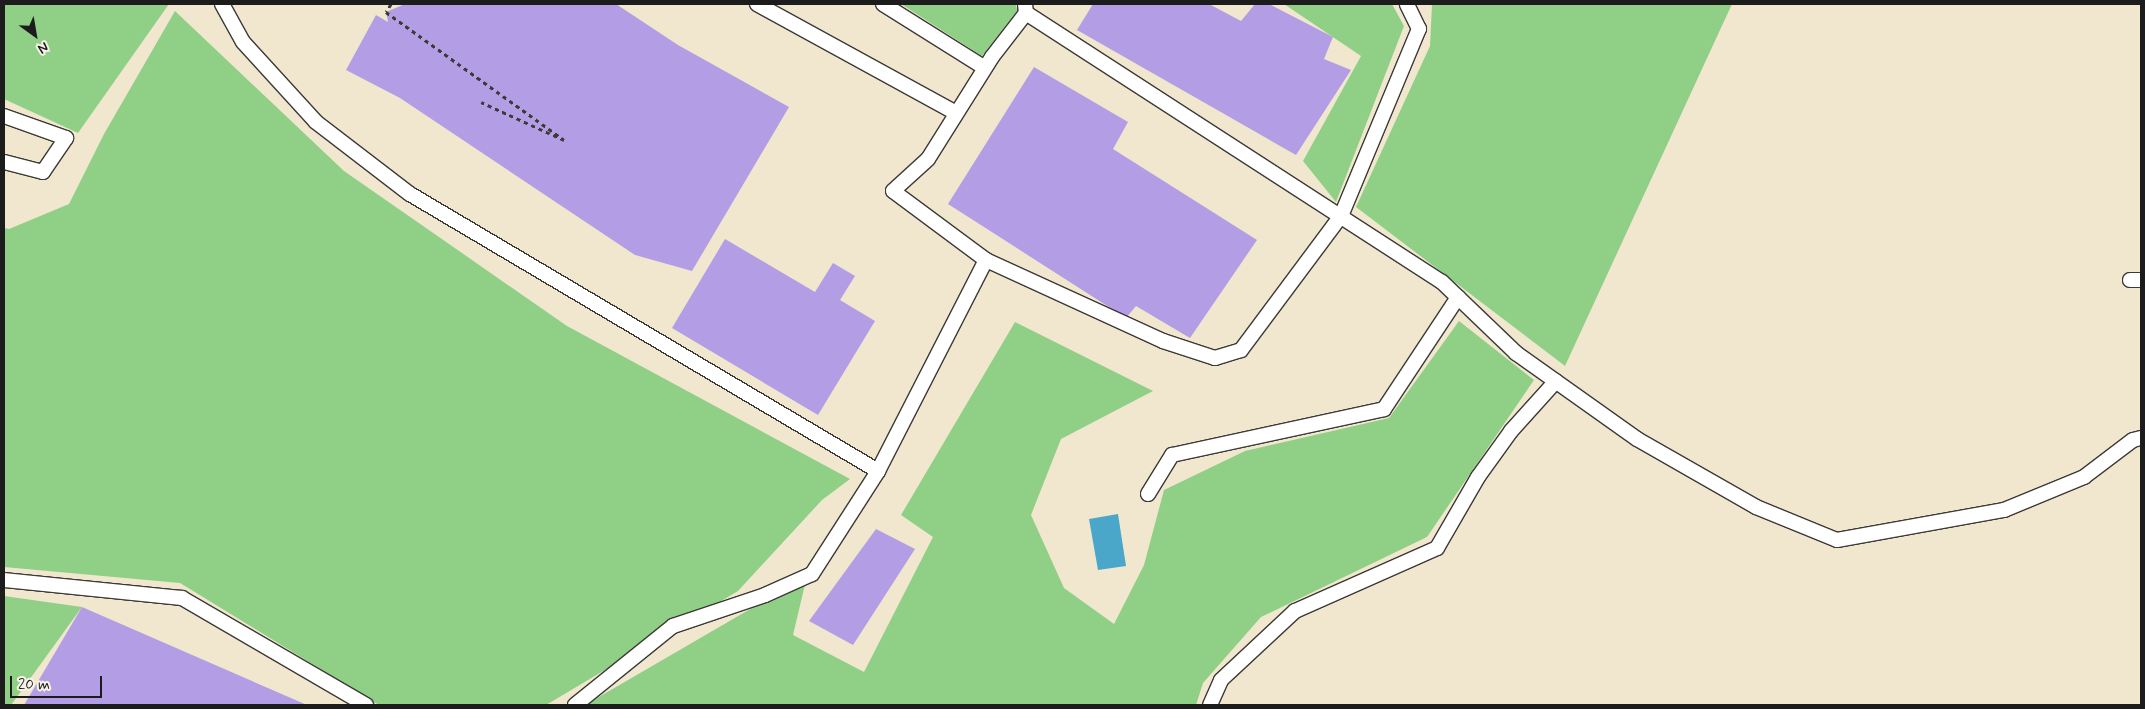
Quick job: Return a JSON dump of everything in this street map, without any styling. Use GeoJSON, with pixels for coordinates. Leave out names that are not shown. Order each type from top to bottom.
{"type":"FeatureCollection","features":[{"type":"Feature","properties":{"kind":"lane"},"geometry":{"type":"LineString","coordinates":[[222,4],[243,42],[316,122],[410,194],[878,471]]}},
{"type":"Feature","properties":{"kind":"lane"},"geometry":{"type":"LineString","coordinates":[[757,4],[956,113]]}},
{"type":"Feature","properties":{"kind":"lane"},"geometry":{"type":"LineString","coordinates":[[883,4],[985,68]]}},
{"type":"Feature","properties":{"kind":"lane"},"geometry":{"type":"LineString","coordinates":[[1407,4],[1419,30],[1341,216],[1241,350],[1215,358],[1163,341],[986,260],[893,191],[928,159],[1025,8],[1341,216],[1442,282],[1516,353],[1637,440],[1739,497],[1837,540],[2004,510],[2084,478],[2133,440],[2141,438]]}},
{"type":"Feature","properties":{"kind":"lane"},"geometry":{"type":"LineString","coordinates":[[4,116],[66,138],[44,172],[4,162]]}},
{"type":"Feature","properties":{"kind":"lane"},"geometry":{"type":"LineString","coordinates":[[575,705],[673,626],[765,595],[812,574],[878,471],[986,260]]}},
{"type":"Feature","properties":{"kind":"lane"},"geometry":{"type":"LineString","coordinates":[[1148,494],[1172,454],[1384,409],[1458,297]]}},
{"type":"Feature","properties":{"kind":"lane"},"geometry":{"type":"LineString","coordinates":[[1210,705],[1221,680],[1295,611],[1437,548],[1478,477],[1511,431],[1556,381]]}},
{"type":"Feature","properties":{"kind":"lane"},"geometry":{"type":"LineString","coordinates":[[4,580],[182,598],[366,705]]}},
{"type":"Feature","properties":{"kind":"path"},"geometry":{"type":"LineString","coordinates":[[391,4],[386,12],[564,140],[481,102]]}},
{"type":"Feature","properties":{"kind":"green space"},"geometry":{"type":"Polygon","coordinates":[[[4,4],[169,4],[78,133],[4,99],[4,4]]]}},
{"type":"Feature","properties":{"kind":"green space"},"geometry":{"type":"Polygon","coordinates":[[[901,4],[1016,4],[1017,11],[982,56],[901,4]]]}},
{"type":"Feature","properties":{"kind":"green space"},"geometry":{"type":"Polygon","coordinates":[[[1284,4],[1392,4],[1404,26],[1336,202],[1303,161],[1361,56],[1284,4]]]}},
{"type":"Feature","properties":{"kind":"green space"},"geometry":{"type":"Polygon","coordinates":[[[1432,4],[1732,4],[1565,366],[1356,207],[1430,46],[1432,4]]]}},
{"type":"Feature","properties":{"kind":"green space"},"geometry":{"type":"Polygon","coordinates":[[[175,11],[344,171],[567,326],[850,479],[822,500],[738,591],[546,705],[379,705],[180,583],[4,567],[4,228],[9,229],[69,204],[104,134],[175,11]]]}},
{"type":"Feature","properties":{"kind":"green space"},"geometry":{"type":"Polygon","coordinates":[[[1459,321],[1534,380],[1427,537],[1261,617],[1203,683],[1196,705],[585,705],[807,576],[793,635],[864,672],[933,537],[901,515],[1015,322],[1153,391],[1061,439],[1031,515],[1064,588],[1114,624],[1144,565],[1164,490],[1245,451],[1389,418],[1459,321]]]}},
{"type":"Feature","properties":{"kind":"green space"},"geometry":{"type":"Polygon","coordinates":[[[4,596],[82,607],[11,705],[4,705],[4,596]]]}},
{"type":"Feature","properties":{"kind":"water"},"geometry":{"type":"Polygon","coordinates":[[[1118,514],[1126,566],[1098,570],[1089,519],[1118,514]]]}},
{"type":"Feature","properties":{"kind":"building"},"geometry":{"type":"Polygon","coordinates":[[[405,4],[616,4],[678,45],[789,107],[692,271],[635,255],[400,98],[346,70],[376,15],[388,22],[386,12],[405,4]]]}},
{"type":"Feature","properties":{"kind":"building"},"geometry":{"type":"Polygon","coordinates":[[[1093,4],[1209,4],[1241,21],[1255,4],[1269,4],[1333,37],[1324,59],[1351,70],[1296,155],[1077,30],[1093,4]]]}},
{"type":"Feature","properties":{"kind":"building"},"geometry":{"type":"Polygon","coordinates":[[[1034,67],[1128,122],[1113,149],[1257,240],[1190,338],[1136,306],[1126,318],[948,204],[1034,67]]]}},
{"type":"Feature","properties":{"kind":"building"},"geometry":{"type":"Polygon","coordinates":[[[725,239],[815,292],[833,263],[855,276],[840,300],[875,321],[818,415],[672,328],[725,239]]]}},
{"type":"Feature","properties":{"kind":"building"},"geometry":{"type":"Polygon","coordinates":[[[876,529],[915,549],[853,645],[809,621],[876,529]]]}},
{"type":"Feature","properties":{"kind":"building"},"geometry":{"type":"Polygon","coordinates":[[[82,607],[307,705],[24,705],[82,607]]]}}]}
